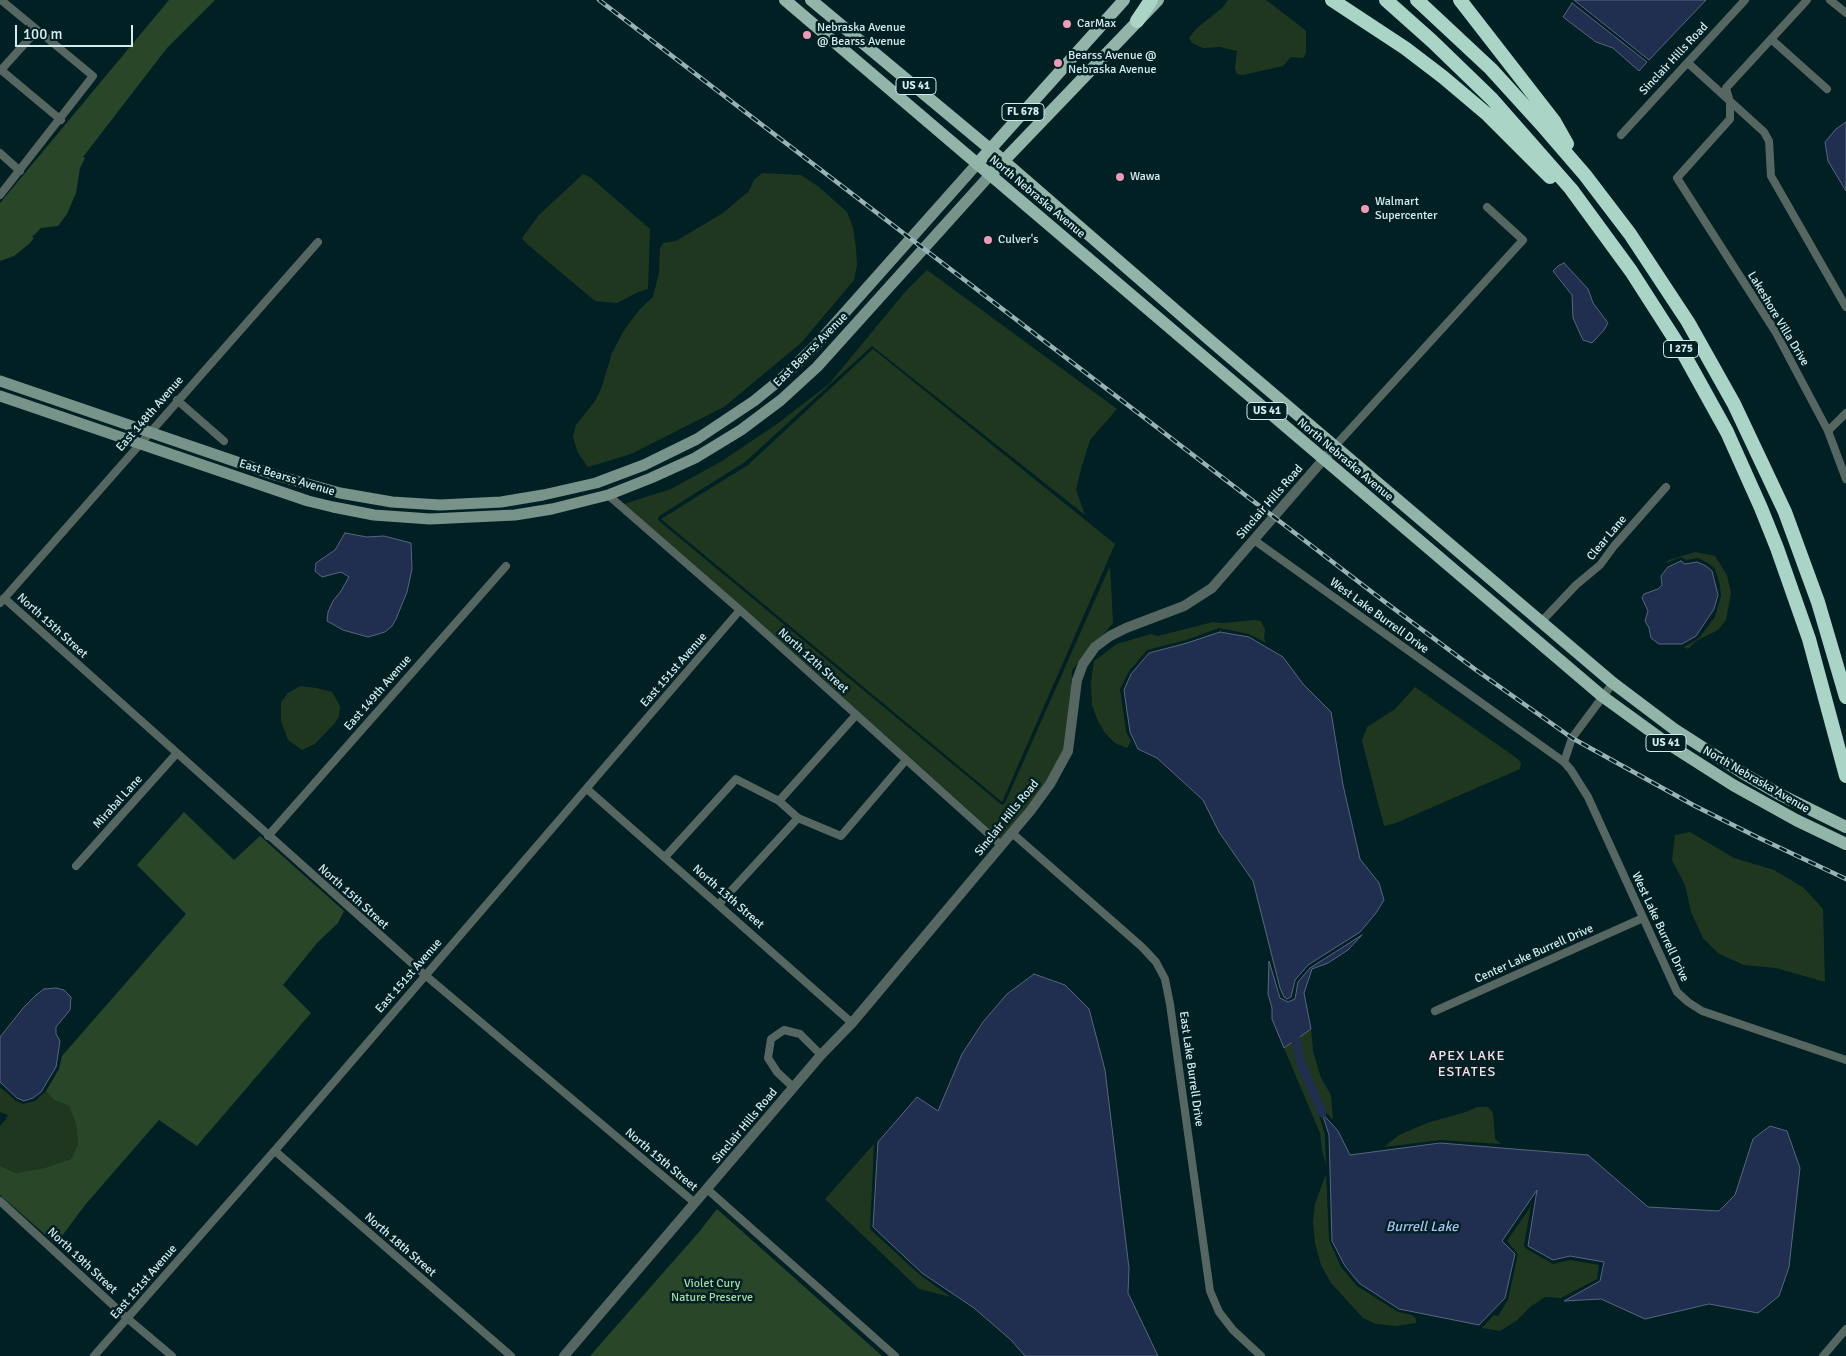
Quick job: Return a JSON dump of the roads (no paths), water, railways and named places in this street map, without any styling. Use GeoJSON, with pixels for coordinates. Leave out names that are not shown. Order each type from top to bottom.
{"type":"FeatureCollection","features":[{"type":"Feature","properties":{"kind":"highway"},"geometry":{"type":"LineString","coordinates":[[1138,21],[1151,0]]}},
{"type":"Feature","properties":{"kind":"highway"},"geometry":{"type":"LineString","coordinates":[[1332,0],[1405,48],[1444,78],[1488,115],[1554,181],[1583,204]]}},
{"type":"Feature","properties":{"kind":"highway","name":"I 275"},"geometry":{"type":"LineString","coordinates":[[1386,0],[1432,41],[1519,128],[1583,204],[1631,271],[1664,322],[1727,432],[1761,508],[1792,588],[1822,683],[1846,776]]}},
{"type":"Feature","properties":{"kind":"highway","name":"I 275"},"geometry":{"type":"LineString","coordinates":[[1417,0],[1491,69],[1536,117],[1585,175],[1630,234],[1670,293],[1722,382],[1748,432],[1785,512],[1818,602],[1846,697]]}},
{"type":"Feature","properties":{"kind":"highway"},"geometry":{"type":"LineString","coordinates":[[1460,0],[1554,121],[1585,175]]}},
{"type":"Feature","properties":{"kind":"main road","name":"North Nebraska Avenue"},"geometry":{"type":"LineString","coordinates":[[785,0],[1602,696],[1664,741],[1733,785],[1796,820],[1846,844]]}},
{"type":"Feature","properties":{"kind":"main road","name":"North Nebraska Avenue"},"geometry":{"type":"LineString","coordinates":[[811,0],[1003,160],[1211,341],[1613,683],[1674,729],[1741,772],[1779,794],[1846,827]]}},
{"type":"Feature","properties":{"kind":"main road","name":"East Bearss Avenue"},"geometry":{"type":"LineString","coordinates":[[0,381],[340,494],[392,502],[440,505],[501,502],[596,483],[644,465],[697,439],[727,420],[782,379],[832,329],[1124,0]]}},
{"type":"Feature","properties":{"kind":"main road","name":"East Bearss Avenue"},"geometry":{"type":"LineString","coordinates":[[0,396],[308,501],[374,515],[430,519],[507,516],[552,509],[608,495],[695,458],[741,430],[781,400],[817,367],[1003,160],[1040,125],[1158,0]]}},
{"type":"Feature","properties":{"kind":"main road"},"geometry":{"type":"LineString","coordinates":[[1144,306],[1148,303],[1159,305],[1197,338],[1211,341]]}},
{"type":"Feature","properties":{"kind":"main road"},"geometry":{"type":"LineString","coordinates":[[1392,517],[1400,518],[1412,525],[1450,555],[1467,559]]}},
{"type":"Feature","properties":{"kind":"main road"},"geometry":{"type":"LineString","coordinates":[[1470,584],[1475,581],[1482,583],[1526,620],[1541,622]]}},
{"type":"Feature","properties":{"kind":"street"},"geometry":{"type":"LineString","coordinates":[[0,195],[93,76],[1,0]]}},
{"type":"Feature","properties":{"kind":"street","name":"Sinclair Hills Road"},"geometry":{"type":"LineString","coordinates":[[1621,135],[1745,0]]}},
{"type":"Feature","properties":{"kind":"street"},"geometry":{"type":"LineString","coordinates":[[1730,102],[1726,88],[1807,0]]}},
{"type":"Feature","properties":{"kind":"street"},"geometry":{"type":"LineString","coordinates":[[1830,0],[1846,12]]}},
{"type":"Feature","properties":{"kind":"street"},"geometry":{"type":"LineString","coordinates":[[37,30],[1,70],[60,120]]}},
{"type":"Feature","properties":{"kind":"street"},"geometry":{"type":"LineString","coordinates":[[1770,39],[1827,89]]}},
{"type":"Feature","properties":{"kind":"street"},"geometry":{"type":"LineString","coordinates":[[1688,63],[1764,132],[1769,141],[1771,176],[1846,308]]}},
{"type":"Feature","properties":{"kind":"street","name":"Lakeshore Villa Drive"},"geometry":{"type":"LineString","coordinates":[[1730,102],[1730,119],[1677,178],[1775,331],[1828,431],[1846,479]]}},
{"type":"Feature","properties":{"kind":"street"},"geometry":{"type":"LineString","coordinates":[[0,153],[20,170]]}},
{"type":"Feature","properties":{"kind":"street","name":"Sinclair Hills Road"},"geometry":{"type":"LineString","coordinates":[[564,1356],[793,1087],[852,1023],[1032,810],[1050,784],[1068,751],[1077,680],[1084,664],[1095,647],[1110,636],[1184,606],[1212,588],[1335,446],[1523,240],[1487,207]]}},
{"type":"Feature","properties":{"kind":"street","name":"East 148th Avenue"},"geometry":{"type":"LineString","coordinates":[[2,601],[139,443],[318,242]]}},
{"type":"Feature","properties":{"kind":"street"},"geometry":{"type":"LineString","coordinates":[[177,400],[224,441]]}},
{"type":"Feature","properties":{"kind":"street"},"geometry":{"type":"LineString","coordinates":[[1828,431],[1846,413]]}},
{"type":"Feature","properties":{"kind":"street","name":"Clear Lane"},"geometry":{"type":"LineString","coordinates":[[1541,622],[1576,585],[1600,565],[1614,546],[1666,487]]}},
{"type":"Feature","properties":{"kind":"street","name":"North 12th Street"},"geometry":{"type":"LineString","coordinates":[[608,495],[740,610],[1002,845]]}},
{"type":"Feature","properties":{"kind":"street","name":"West Lake Burrell Drive"},"geometry":{"type":"LineString","coordinates":[[1254,540],[1564,762],[1588,797],[1672,982],[1677,992],[1688,1002],[1702,1011],[1846,1060]]}},
{"type":"Feature","properties":{"kind":"street","name":"East 149th Avenue"},"geometry":{"type":"LineString","coordinates":[[268,836],[506,566]]}},
{"type":"Feature","properties":{"kind":"street","name":"North 15th Street"},"geometry":{"type":"LineString","coordinates":[[2,601],[177,753],[425,975],[695,1203]]}},
{"type":"Feature","properties":{"kind":"street","name":"East 151st Avenue"},"geometry":{"type":"LineString","coordinates":[[94,1356],[274,1151],[740,610]]}},
{"type":"Feature","properties":{"kind":"street"},"geometry":{"type":"LineString","coordinates":[[1564,762],[1572,738],[1613,683]]}},
{"type":"Feature","properties":{"kind":"street"},"geometry":{"type":"LineString","coordinates":[[779,801],[856,715]]}},
{"type":"Feature","properties":{"kind":"street","name":"Mirabal Lane"},"geometry":{"type":"LineString","coordinates":[[76,866],[177,753]]}},
{"type":"Feature","properties":{"kind":"street"},"geometry":{"type":"LineString","coordinates":[[665,857],[736,779],[779,801],[798,818],[841,836],[906,760]]}},
{"type":"Feature","properties":{"kind":"street","name":"North 13th Street"},"geometry":{"type":"LineString","coordinates":[[587,789],[852,1023]]}},
{"type":"Feature","properties":{"kind":"street"},"geometry":{"type":"LineString","coordinates":[[719,904],[798,818]]}},
{"type":"Feature","properties":{"kind":"street","name":"East Lake Burrell Drive"},"geometry":{"type":"LineString","coordinates":[[1012,833],[1142,947],[1156,962],[1166,979],[1210,1291],[1219,1312],[1233,1330],[1261,1356]]}},
{"type":"Feature","properties":{"kind":"street","name":"Center Lake Burrell Drive"},"geometry":{"type":"LineString","coordinates":[[1435,1011],[1643,918]]}},
{"type":"Feature","properties":{"kind":"street"},"geometry":{"type":"LineString","coordinates":[[793,1087],[777,1072],[768,1058],[771,1039],[784,1030],[800,1034],[821,1055]]}},
{"type":"Feature","properties":{"kind":"street","name":"North 18th Street"},"geometry":{"type":"LineString","coordinates":[[274,1151],[511,1356]]}},
{"type":"Feature","properties":{"kind":"street","name":"North 15th Street"},"geometry":{"type":"LineString","coordinates":[[707,1189],[895,1356]]}},
{"type":"Feature","properties":{"kind":"street","name":"North 19th Street"},"geometry":{"type":"LineString","coordinates":[[0,1201],[127,1318],[172,1356]]}},
{"type":"Feature","properties":{"kind":"street"},"geometry":{"type":"LineString","coordinates":[[1823,1356],[1846,1329]]}},
{"type":"Feature","properties":{"kind":"water"},"geometry":{"type":"Polygon","coordinates":[[[1574,0],[1706,0],[1649,60],[1574,0]]]}},
{"type":"Feature","properties":{"kind":"water"},"geometry":{"type":"Polygon","coordinates":[[[1572,3],[1647,62],[1639,71],[1613,48],[1596,42],[1563,17],[1572,3]]]}},
{"type":"Feature","properties":{"kind":"water"},"geometry":{"type":"Polygon","coordinates":[[[1846,122],[1846,191],[1828,161],[1825,142],[1836,129],[1846,122]]]}},
{"type":"Feature","properties":{"kind":"water"},"geometry":{"type":"Polygon","coordinates":[[[1564,263],[1588,289],[1593,303],[1608,323],[1592,343],[1583,340],[1573,318],[1572,295],[1553,271],[1564,263]]]}},
{"type":"Feature","properties":{"kind":"water"},"geometry":{"type":"Polygon","coordinates":[[[345,533],[367,537],[384,536],[411,543],[412,569],[407,592],[396,619],[385,632],[368,637],[343,630],[327,621],[328,612],[333,601],[349,577],[341,572],[322,577],[315,571],[316,563],[335,550],[345,533]]]}},
{"type":"Feature","properties":{"kind":"water"},"geometry":{"type":"Polygon","coordinates":[[[1681,561],[1685,564],[1697,562],[1712,571],[1718,595],[1714,609],[1696,636],[1682,644],[1659,644],[1651,638],[1645,621],[1648,611],[1642,598],[1644,594],[1658,589],[1662,585],[1661,576],[1668,567],[1681,561]]]}},
{"type":"Feature","properties":{"kind":"water"},"geometry":{"type":"Polygon","coordinates":[[[1220,632],[1249,637],[1283,657],[1303,684],[1331,712],[1343,785],[1360,859],[1379,883],[1384,900],[1360,932],[1308,965],[1295,980],[1291,997],[1287,999],[1280,988],[1253,881],[1219,832],[1203,800],[1157,758],[1138,749],[1130,732],[1124,690],[1131,674],[1149,653],[1220,632]]]}},
{"type":"Feature","properties":{"kind":"water"},"geometry":{"type":"Polygon","coordinates":[[[1362,935],[1348,950],[1328,963],[1312,969],[1304,993],[1311,1029],[1284,1048],[1272,1019],[1272,1008],[1268,994],[1269,961],[1280,998],[1288,1002],[1295,999],[1298,982],[1310,968],[1362,935]]]}},
{"type":"Feature","properties":{"kind":"water"},"geometry":{"type":"Polygon","coordinates":[[[1034,974],[1065,985],[1089,1009],[1105,1070],[1129,1268],[1128,1293],[1158,1356],[1025,1356],[1011,1340],[974,1308],[922,1273],[873,1227],[878,1142],[917,1097],[938,1111],[962,1054],[983,1022],[1007,994],[1034,974]]]}},
{"type":"Feature","properties":{"kind":"water"},"geometry":{"type":"Polygon","coordinates":[[[56,988],[64,990],[71,997],[70,1010],[56,1027],[56,1034],[60,1041],[56,1067],[41,1092],[33,1098],[24,1101],[17,1098],[0,1082],[0,1037],[36,995],[44,989],[56,988]]]}},
{"type":"Feature","properties":{"kind":"water","name":"Burrell Lake"},"geometry":{"type":"Polygon","coordinates":[[[1322,1113],[1338,1131],[1350,1155],[1440,1143],[1588,1155],[1648,1207],[1719,1211],[1735,1195],[1753,1139],[1770,1126],[1787,1131],[1800,1168],[1789,1267],[1779,1296],[1758,1313],[1709,1304],[1645,1319],[1601,1299],[1564,1301],[1600,1281],[1604,1262],[1570,1256],[1553,1260],[1528,1246],[1537,1190],[1502,1241],[1515,1254],[1505,1298],[1479,1325],[1399,1309],[1359,1283],[1345,1266],[1332,1241],[1329,1135],[1322,1113]]]}},
{"type":"Feature","properties":{"kind":"waterway"},"geometry":{"type":"LineString","coordinates":[[1293,1028],[1301,1064],[1322,1113]]}},
{"type":"Feature","properties":{"kind":"railway"},"geometry":{"type":"LineString","coordinates":[[599,0],[1381,599],[1476,670],[1572,738],[1695,806],[1846,879]]}},
{"type":"Feature","properties":{"kind":"place","name":"CarMax"},"geometry":{"type":"Point","coordinates":[1067,24]}},
{"type":"Feature","properties":{"kind":"place","name":"Nebraska Avenue @ Bearss Avenue"},"geometry":{"type":"Point","coordinates":[807,35]}},
{"type":"Feature","properties":{"kind":"place","name":"Bearss Avenue @ Nebraska Avenue"},"geometry":{"type":"Point","coordinates":[1058,63]}},
{"type":"Feature","properties":{"kind":"place","name":"Wawa"},"geometry":{"type":"Point","coordinates":[1120,177]}},
{"type":"Feature","properties":{"kind":"place","name":"Walmart Supercenter"},"geometry":{"type":"Point","coordinates":[1365,209]}},
{"type":"Feature","properties":{"kind":"place","name":"Culver's"},"geometry":{"type":"Point","coordinates":[988,240]}},
{"type":"Feature","properties":{"kind":"district","name":"APEX LAKE ESTATES"},"geometry":{"type":"Point","coordinates":[1467,1064]}},
{"type":"Feature","properties":{"kind":"park label","name":"Violet Cury Nature Preserve"},"geometry":{"type":"Point","coordinates":[712,1291]}}]}
